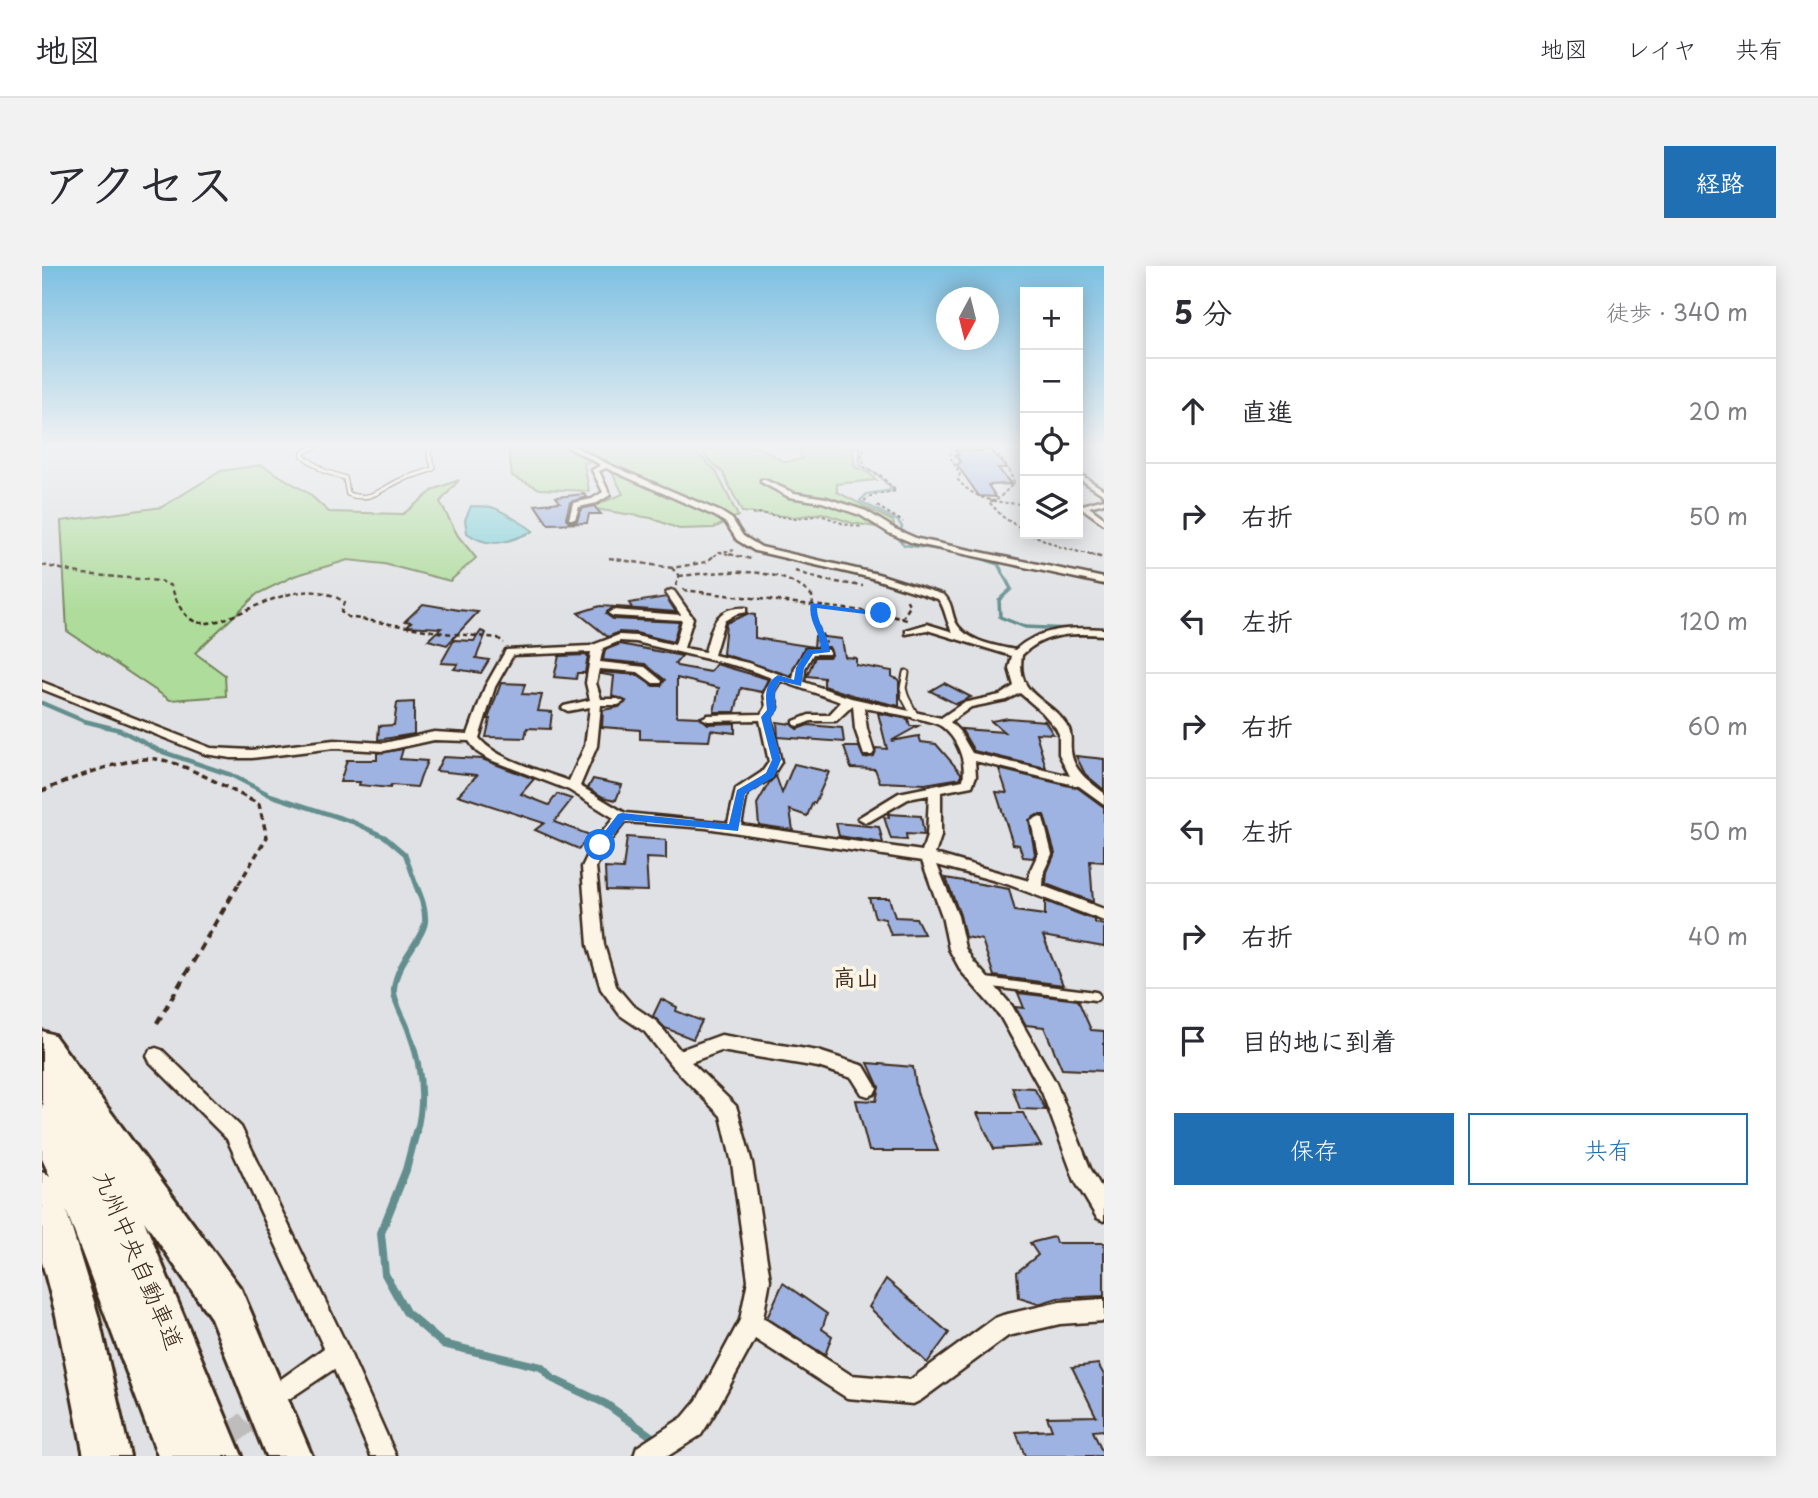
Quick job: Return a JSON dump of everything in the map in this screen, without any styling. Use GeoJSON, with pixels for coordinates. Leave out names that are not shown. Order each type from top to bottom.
{"type":"FeatureCollection","features":[{"type":"Feature","properties":{"kind":"highway"},"geometry":{"type":"LineString","coordinates":[[42,1045],[226,1304],[289,1456]]}},
{"type":"Feature","properties":{"kind":"highway","name":"九州中央自動車道"},"geometry":{"type":"LineString","coordinates":[[42,1071],[107,1180],[167,1322],[219,1456]]}},
{"type":"Feature","properties":{"kind":"highway","name":"九州中央自動車道"},"geometry":{"type":"LineString","coordinates":[[42,1121],[91,1219],[181,1456]]}},
{"type":"Feature","properties":{"kind":"highway"},"geometry":{"type":"LineString","coordinates":[[42,1191],[77,1315],[107,1456]]}},
{"type":"Feature","properties":{"kind":"street"},"geometry":{"type":"LineString","coordinates":[[572,517],[576,505],[592,502]]}},
{"type":"Feature","properties":{"kind":"street"},"geometry":{"type":"LineString","coordinates":[[689,502],[729,521],[740,538],[758,549],[874,576],[942,597],[947,602],[954,627],[971,638]]}},
{"type":"Feature","properties":{"kind":"street"},"geometry":{"type":"LineString","coordinates":[[828,502],[853,510],[898,534],[927,544],[1104,581]]}},
{"type":"Feature","properties":{"kind":"street"},"geometry":{"type":"LineString","coordinates":[[1099,502],[1083,506],[1104,522]]}},
{"type":"Feature","properties":{"kind":"street"},"geometry":{"type":"LineString","coordinates":[[671,593],[688,618]]}},
{"type":"Feature","properties":{"kind":"street"},"geometry":{"type":"LineString","coordinates":[[709,656],[721,617],[727,612],[743,610]]}},
{"type":"Feature","properties":{"kind":"street"},"geometry":{"type":"LineString","coordinates":[[613,613],[688,618]]}},
{"type":"Feature","properties":{"kind":"street"},"geometry":{"type":"LineString","coordinates":[[679,648],[688,618]]}},
{"type":"Feature","properties":{"kind":"street"},"geometry":{"type":"LineString","coordinates":[[909,632],[926,627],[971,638],[1017,654]]}},
{"type":"Feature","properties":{"kind":"street"},"geometry":{"type":"LineString","coordinates":[[1104,632],[1054,633],[1030,642],[1017,654],[1014,670],[1019,687],[1058,720],[1066,736],[1066,757],[1075,776],[1104,800]]}},
{"type":"Feature","properties":{"kind":"street"},"geometry":{"type":"LineString","coordinates":[[473,738],[495,677],[505,657],[514,651],[550,652],[597,648],[623,637],[679,648],[778,677],[853,703],[943,722],[953,729],[971,775],[968,783],[935,792],[904,796],[865,818]]}},
{"type":"Feature","properties":{"kind":"street"},"geometry":{"type":"LineString","coordinates":[[573,787],[591,746],[596,702],[591,683],[597,648]]}},
{"type":"Feature","properties":{"kind":"street"},"geometry":{"type":"LineString","coordinates":[[798,685],[800,668],[810,651],[825,652]]}},
{"type":"Feature","properties":{"kind":"street"},"geometry":{"type":"LineString","coordinates":[[593,665],[641,669],[657,681]]}},
{"type":"Feature","properties":{"kind":"street"},"geometry":{"type":"LineString","coordinates":[[765,717],[772,708],[769,693],[778,677]]}},
{"type":"Feature","properties":{"kind":"street"},"geometry":{"type":"LineString","coordinates":[[42,685],[209,751],[231,754],[334,744],[384,747],[434,736],[473,738]]}},
{"type":"Feature","properties":{"kind":"street"},"geometry":{"type":"LineString","coordinates":[[943,722],[964,706],[1011,695],[1019,687]]}},
{"type":"Feature","properties":{"kind":"street"},"geometry":{"type":"LineString","coordinates":[[568,708],[596,702],[618,702]]}},
{"type":"Feature","properties":{"kind":"street"},"geometry":{"type":"LineString","coordinates":[[798,723],[810,719],[832,719],[853,703]]}},
{"type":"Feature","properties":{"kind":"street"},"geometry":{"type":"LineString","coordinates":[[853,703],[868,752]]}},
{"type":"Feature","properties":{"kind":"street"},"geometry":{"type":"LineString","coordinates":[[708,718],[765,717]]}},
{"type":"Feature","properties":{"kind":"street"},"geometry":{"type":"LineString","coordinates":[[734,828],[741,792],[771,775],[776,760],[765,717]]}},
{"type":"Feature","properties":{"kind":"street"},"geometry":{"type":"LineString","coordinates":[[473,738],[481,749],[492,756],[573,787],[622,817],[734,828],[927,857],[974,869],[1104,915]]}},
{"type":"Feature","properties":{"kind":"street"},"geometry":{"type":"LineString","coordinates":[[965,755],[1082,783]]}},
{"type":"Feature","properties":{"kind":"street"},"geometry":{"type":"LineString","coordinates":[[935,792],[934,836],[927,857],[950,916],[957,949],[967,967],[1006,1011],[1050,1089],[1082,1174],[1104,1211]]}},
{"type":"Feature","properties":{"kind":"street"},"geometry":{"type":"LineString","coordinates":[[622,817],[600,845],[589,867],[596,946],[609,989],[626,1010],[651,1027],[677,1059],[729,1112],[743,1163],[759,1280],[751,1324],[705,1408],[692,1426],[646,1456]]}},
{"type":"Feature","properties":{"kind":"street"},"geometry":{"type":"LineString","coordinates":[[1035,889],[1037,871],[1045,854],[1038,821]]}},
{"type":"Feature","properties":{"kind":"street"},"geometry":{"type":"LineString","coordinates":[[677,1059],[721,1044],[818,1059],[858,1072],[868,1088]]}},
{"type":"Feature","properties":{"kind":"street"},"geometry":{"type":"LineString","coordinates":[[156,1056],[234,1133],[384,1456]]}},
{"type":"Feature","properties":{"kind":"street"},"geometry":{"type":"LineString","coordinates":[[751,1324],[848,1386],[913,1392],[1003,1326],[1060,1313],[1104,1310]]}},
{"type":"Feature","properties":{"kind":"street"},"geometry":{"type":"LineString","coordinates":[[289,1387],[338,1352]]}},
{"type":"Feature","properties":{"kind":"lane"},"geometry":{"type":"LineString","coordinates":[[906,673],[902,692],[904,701],[915,716]]}},
{"type":"Feature","properties":{"kind":"lane"},"geometry":{"type":"LineString","coordinates":[[981,982],[1095,996]]}},
{"type":"Feature","properties":{"kind":"path"},"geometry":{"type":"LineString","coordinates":[[752,515],[760,513],[801,519],[821,515],[844,524],[898,534],[906,528],[904,522],[887,510],[865,502]]}},
{"type":"Feature","properties":{"kind":"path"},"geometry":{"type":"LineString","coordinates":[[989,502],[1020,504]]}},
{"type":"Feature","properties":{"kind":"path"},"geometry":{"type":"LineString","coordinates":[[989,502],[1003,517],[1020,528]]}},
{"type":"Feature","properties":{"kind":"path"},"geometry":{"type":"LineString","coordinates":[[1042,539],[1060,547],[1104,558]]}},
{"type":"Feature","properties":{"kind":"path"},"geometry":{"type":"LineString","coordinates":[[609,558],[672,568],[706,562],[719,552],[758,549]]}},
{"type":"Feature","properties":{"kind":"path"},"geometry":{"type":"LineString","coordinates":[[719,552],[755,560]]}},
{"type":"Feature","properties":{"kind":"path"},"geometry":{"type":"LineString","coordinates":[[42,565],[84,574],[160,581],[171,586],[179,610],[197,623],[221,622],[280,596],[322,593],[336,595],[344,602],[341,612],[348,617],[444,633],[498,638],[514,651]]}},
{"type":"Feature","properties":{"kind":"path"},"geometry":{"type":"LineString","coordinates":[[672,568],[679,576]]}},
{"type":"Feature","properties":{"kind":"path"},"geometry":{"type":"LineString","coordinates":[[790,569],[822,579],[870,587]]}},
{"type":"Feature","properties":{"kind":"path"},"geometry":{"type":"LineString","coordinates":[[679,576],[754,574],[789,579],[809,592],[814,599],[813,617],[825,638],[825,652]]}},
{"type":"Feature","properties":{"kind":"path"},"geometry":{"type":"LineString","coordinates":[[679,576],[674,590],[814,605],[902,619],[926,627]]}},
{"type":"Feature","properties":{"kind":"path"},"geometry":{"type":"LineString","coordinates":[[902,619],[910,606],[906,597]]}},
{"type":"Feature","properties":{"kind":"path"},"geometry":{"type":"LineString","coordinates":[[42,791],[92,771],[153,758],[171,762],[259,804],[267,837],[157,1023]]}},
{"type":"Feature","properties":{"kind":"green space"},"geometry":{"type":"Polygon","coordinates":[[[171,502],[317,502],[329,512],[403,514],[419,502],[440,502],[458,536],[476,558],[450,581],[384,564],[348,560],[294,576],[257,594],[195,653],[225,675],[226,696],[170,700],[67,631],[61,521],[162,507],[171,502]]]}},
{"type":"Feature","properties":{"kind":"green space"},"geometry":{"type":"Polygon","coordinates":[[[605,502],[731,502],[738,516],[714,528],[679,529],[651,518],[589,508],[605,502]]]}},
{"type":"Feature","properties":{"kind":"green space"},"geometry":{"type":"Polygon","coordinates":[[[737,502],[855,502],[893,521],[895,530],[852,523],[822,513],[795,517],[742,512],[737,502]]]}},
{"type":"Feature","properties":{"kind":"water"},"geometry":{"type":"Polygon","coordinates":[[[471,506],[498,509],[533,531],[500,542],[491,543],[475,538],[467,533],[465,520],[471,506]]]}},
{"type":"Feature","properties":{"kind":"building"},"geometry":{"type":"Polygon","coordinates":[[[572,502],[566,518],[569,522],[577,521],[581,509],[594,506],[601,514],[589,514],[587,523],[548,524],[535,505],[572,502]]]}},
{"type":"Feature","properties":{"kind":"building"},"geometry":{"type":"Polygon","coordinates":[[[666,597],[676,612],[613,607],[606,614],[613,619],[679,622],[673,642],[636,633],[619,632],[608,637],[578,613],[600,606],[632,608],[629,603],[666,597]]]}},
{"type":"Feature","properties":{"kind":"building"},"geometry":{"type":"Polygon","coordinates":[[[423,604],[478,612],[447,645],[428,640],[441,628],[407,626],[411,622],[405,621],[423,604]]]}},
{"type":"Feature","properties":{"kind":"building"},"geometry":{"type":"Polygon","coordinates":[[[747,614],[755,615],[755,638],[814,647],[804,648],[791,676],[723,654],[726,623],[747,614]]]}},
{"type":"Feature","properties":{"kind":"building"},"geometry":{"type":"Polygon","coordinates":[[[481,631],[486,633],[476,658],[489,660],[481,673],[454,669],[458,664],[441,663],[454,640],[474,641],[481,631]]]}},
{"type":"Feature","properties":{"kind":"building"},"geometry":{"type":"Polygon","coordinates":[[[815,636],[842,639],[845,657],[856,658],[856,665],[892,671],[892,677],[899,682],[899,706],[824,686],[824,678],[807,676],[815,657],[829,657],[832,654],[829,647],[814,647],[815,636]]]}},
{"type":"Feature","properties":{"kind":"building"},"geometry":{"type":"Polygon","coordinates":[[[620,644],[682,656],[675,664],[677,666],[710,672],[716,664],[768,679],[762,692],[741,688],[735,712],[714,712],[719,688],[677,678],[677,716],[700,717],[708,724],[735,723],[735,733],[711,730],[709,741],[640,739],[640,730],[602,727],[603,710],[619,707],[626,701],[612,696],[614,676],[601,672],[637,675],[653,686],[661,686],[665,680],[645,664],[603,660],[605,650],[620,644]]]}},
{"type":"Feature","properties":{"kind":"building"},"geometry":{"type":"Polygon","coordinates":[[[588,655],[585,673],[577,673],[576,679],[554,677],[559,656],[588,655]]]}},
{"type":"Feature","properties":{"kind":"building"},"geometry":{"type":"Polygon","coordinates":[[[501,683],[525,684],[522,694],[542,695],[538,711],[552,712],[550,729],[527,728],[525,738],[486,737],[488,719],[501,683]]]}},
{"type":"Feature","properties":{"kind":"building"},"geometry":{"type":"Polygon","coordinates":[[[944,683],[971,697],[956,704],[930,691],[944,683]]]}},
{"type":"Feature","properties":{"kind":"building"},"geometry":{"type":"Polygon","coordinates":[[[414,702],[414,734],[378,740],[379,726],[394,725],[397,703],[414,702]]]}},
{"type":"Feature","properties":{"kind":"building"},"geometry":{"type":"Polygon","coordinates":[[[878,713],[908,719],[910,726],[918,726],[891,741],[919,736],[921,742],[936,744],[961,773],[961,778],[925,784],[880,782],[875,769],[851,768],[844,747],[859,747],[864,758],[874,756],[876,748],[887,749],[878,713]]]}},
{"type":"Feature","properties":{"kind":"building"},"geometry":{"type":"Polygon","coordinates":[[[1008,718],[1045,721],[1053,734],[1036,733],[1046,768],[974,751],[961,729],[1004,732],[991,721],[1008,718]]]}},
{"type":"Feature","properties":{"kind":"building"},"geometry":{"type":"Polygon","coordinates":[[[777,722],[791,724],[797,729],[808,725],[842,728],[844,742],[778,737],[777,722]]]}},
{"type":"Feature","properties":{"kind":"building"},"geometry":{"type":"Polygon","coordinates":[[[403,749],[400,759],[427,761],[417,787],[391,785],[390,788],[359,785],[360,782],[340,782],[347,760],[377,760],[377,753],[403,749]]]}},
{"type":"Feature","properties":{"kind":"building"},"geometry":{"type":"Polygon","coordinates":[[[1076,756],[1104,759],[1104,790],[1085,774],[1076,756]]]}},
{"type":"Feature","properties":{"kind":"building"},"geometry":{"type":"Polygon","coordinates":[[[443,757],[482,759],[534,779],[521,794],[549,805],[557,794],[572,799],[554,822],[590,835],[579,849],[535,830],[544,823],[458,795],[477,775],[436,771],[443,757]]]}},
{"type":"Feature","properties":{"kind":"building"},"geometry":{"type":"Polygon","coordinates":[[[794,764],[829,772],[815,803],[813,802],[807,816],[790,810],[793,830],[759,825],[757,804],[769,783],[776,776],[782,793],[794,764]]]}},
{"type":"Feature","properties":{"kind":"building"},"geometry":{"type":"Polygon","coordinates":[[[999,769],[1078,788],[1104,807],[1104,862],[1090,861],[1093,902],[1046,884],[1047,872],[1055,853],[1044,815],[1037,815],[1029,820],[1035,854],[1033,858],[1023,857],[1019,845],[1013,844],[996,792],[1007,793],[999,769]]]}},
{"type":"Feature","properties":{"kind":"building"},"geometry":{"type":"Polygon","coordinates":[[[593,779],[622,785],[616,800],[603,797],[588,788],[593,779]]]}},
{"type":"Feature","properties":{"kind":"building"},"geometry":{"type":"Polygon","coordinates":[[[888,814],[921,816],[924,835],[906,834],[907,840],[891,839],[884,817],[889,818],[888,814]]]}},
{"type":"Feature","properties":{"kind":"building"},"geometry":{"type":"Polygon","coordinates":[[[836,823],[879,827],[883,843],[839,836],[836,823]]]}},
{"type":"Feature","properties":{"kind":"building"},"geometry":{"type":"Polygon","coordinates":[[[627,837],[666,840],[666,859],[646,858],[648,891],[606,890],[605,868],[623,869],[627,837]]]}},
{"type":"Feature","properties":{"kind":"building"},"geometry":{"type":"Polygon","coordinates":[[[946,878],[1009,889],[1015,911],[1045,915],[1045,901],[1095,920],[1095,923],[1104,925],[1104,947],[1043,936],[1063,985],[994,976],[982,940],[965,937],[946,878]]]}},
{"type":"Feature","properties":{"kind":"building"},"geometry":{"type":"Polygon","coordinates":[[[869,898],[889,898],[895,917],[916,918],[924,934],[891,935],[885,919],[875,917],[869,898]]]}},
{"type":"Feature","properties":{"kind":"building"},"geometry":{"type":"Polygon","coordinates":[[[1018,993],[1078,1000],[1091,1030],[1104,1031],[1104,1071],[1062,1069],[1044,1027],[1026,1025],[1015,1007],[1024,1008],[1018,993]]]}},
{"type":"Feature","properties":{"kind":"building"},"geometry":{"type":"Polygon","coordinates":[[[661,999],[677,1007],[676,1011],[702,1021],[693,1039],[665,1028],[653,1016],[661,999]]]}},
{"type":"Feature","properties":{"kind":"building"},"geometry":{"type":"Polygon","coordinates":[[[868,1063],[913,1067],[917,1092],[938,1151],[869,1151],[856,1100],[876,1101],[879,1087],[868,1063]]]}},
{"type":"Feature","properties":{"kind":"building"},"geometry":{"type":"Polygon","coordinates":[[[1012,1087],[1034,1088],[1046,1110],[1020,1109],[1012,1087]]]}},
{"type":"Feature","properties":{"kind":"building"},"geometry":{"type":"Polygon","coordinates":[[[977,1113],[1023,1113],[1041,1146],[994,1149],[977,1113]]]}},
{"type":"Feature","properties":{"kind":"building"},"geometry":{"type":"Polygon","coordinates":[[[1054,1237],[1056,1243],[1104,1243],[1104,1296],[1058,1298],[1038,1304],[1019,1298],[1017,1272],[1038,1255],[1030,1243],[1054,1237]]]}},
{"type":"Feature","properties":{"kind":"building"},"geometry":{"type":"Polygon","coordinates":[[[886,1279],[949,1333],[927,1363],[869,1307],[886,1279]]]}},
{"type":"Feature","properties":{"kind":"building"},"geometry":{"type":"Polygon","coordinates":[[[783,1283],[827,1314],[822,1329],[832,1336],[825,1355],[767,1318],[783,1283]]]}},
{"type":"Feature","properties":{"kind":"building"},"geometry":{"type":"Polygon","coordinates":[[[1098,1364],[1104,1375],[1104,1432],[1093,1431],[1104,1456],[1025,1456],[1016,1432],[1052,1430],[1047,1417],[1096,1416],[1072,1367],[1098,1364]]]}},
{"type":"Feature","properties":{"kind":"waterway"},"geometry":{"type":"LineString","coordinates":[[861,502],[898,521],[902,527],[897,537],[904,545],[970,554]]}},
{"type":"Feature","properties":{"kind":"waterway"},"geometry":{"type":"LineString","coordinates":[[979,557],[998,564],[1011,589],[999,600],[1000,617],[1025,627],[1070,629]]}},
{"type":"Feature","properties":{"kind":"waterway"},"geometry":{"type":"LineString","coordinates":[[42,703],[84,721],[120,730],[160,751],[231,775],[270,795],[353,822],[385,837],[405,854],[417,887]]}},
{"type":"Feature","properties":{"kind":"waterway"},"geometry":{"type":"LineString","coordinates":[[416,885],[424,908],[425,922],[420,936],[399,970],[394,993],[419,1068],[421,1107],[416,1134]]}},
{"type":"Feature","properties":{"kind":"waterway"},"geometry":{"type":"LineString","coordinates":[[416,1132],[406,1170],[381,1233],[385,1274],[406,1312],[443,1344],[541,1367],[553,1379],[606,1404],[658,1441]]}},
{"type":"Feature","properties":{"kind":"tunnel"},"geometry":{"type":"LineString","coordinates":[[205,1456],[264,1408]]}},
{"type":"Feature","properties":{"kind":"district","name":"高山"},"geometry":{"type":"Point","coordinates":[856,978]}},
{"type":"Feature","properties":{"kind":"route"},"geometry":{"type":"LineString","coordinates":[[600,845],[622,817],[734,828],[741,792],[771,775],[776,760],[765,717],[772,708],[769,693],[772,685],[778,677],[798,685],[800,668],[810,651],[825,652],[825,638],[813,617],[814,605],[881,613]]}}]}
